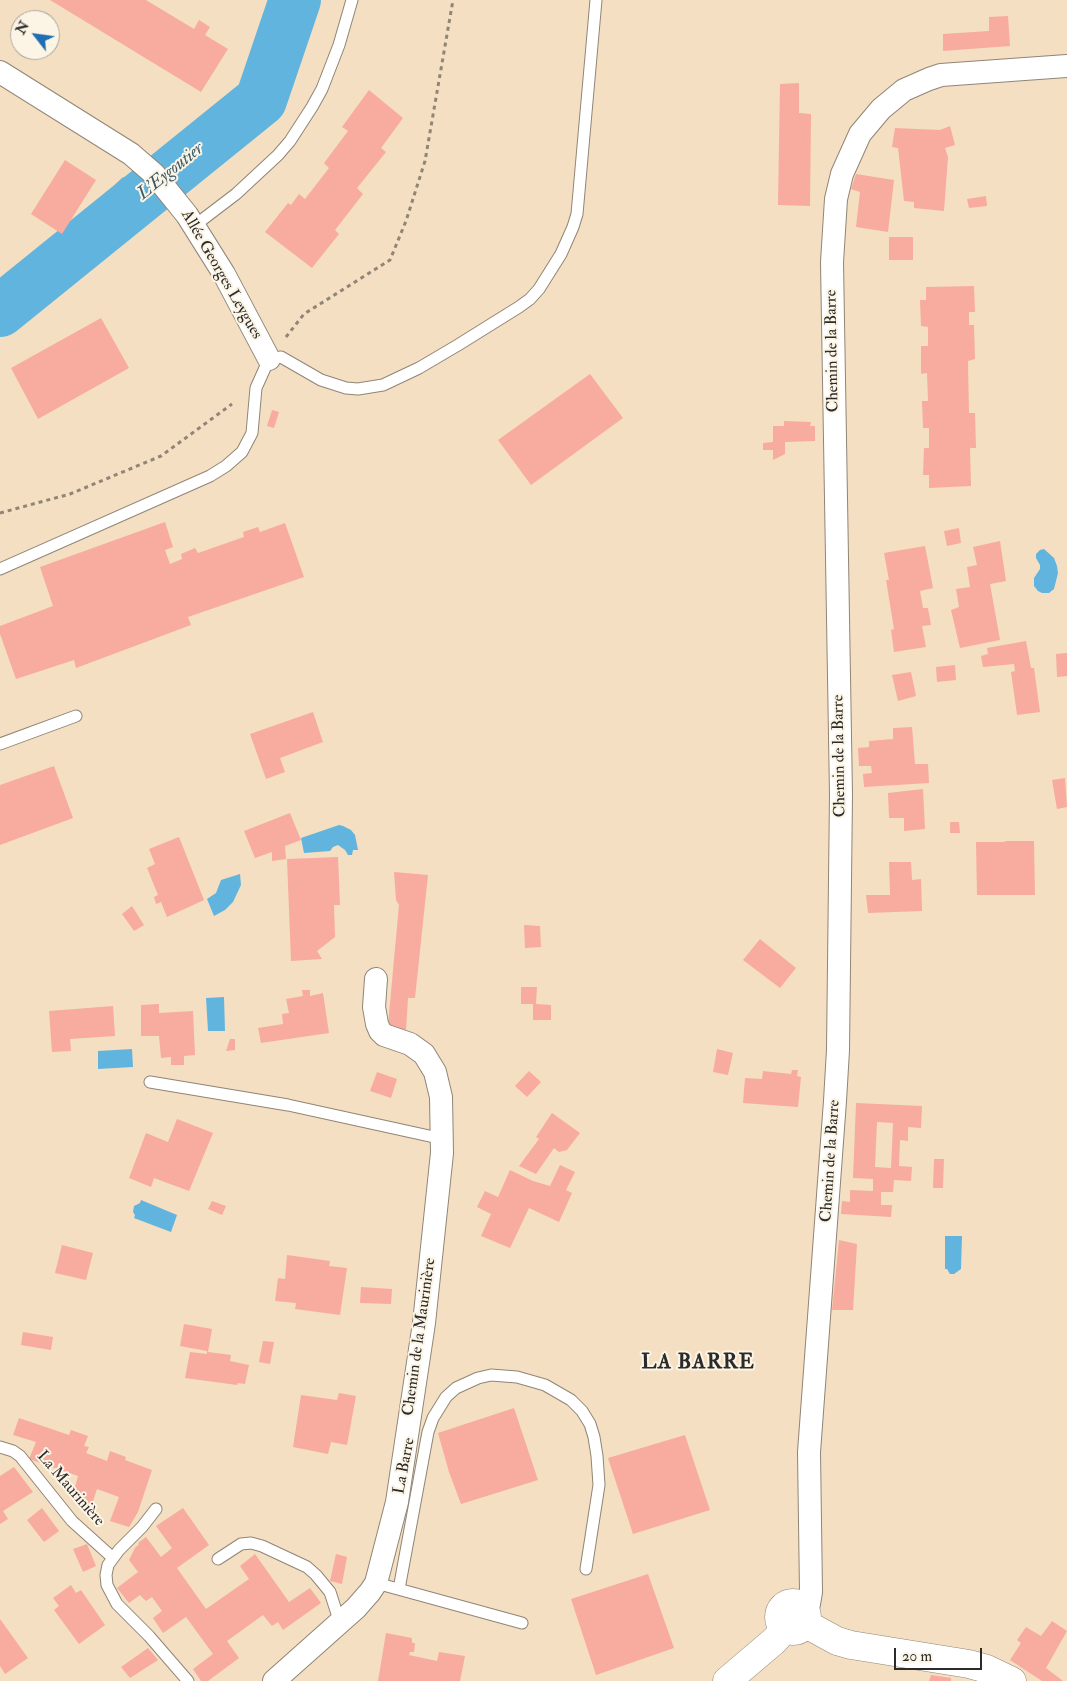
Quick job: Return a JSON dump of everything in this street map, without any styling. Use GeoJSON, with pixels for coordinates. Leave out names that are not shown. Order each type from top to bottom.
{"type":"FeatureCollection","features":[{"type":"Feature","properties":{"kind":"street","name":"Chemin de la Barre"},"geometry":{"type":"LineString","coordinates":[[799,1621],[809,1604],[811,1592],[809,1452],[836,1101],[838,1050],[841,795],[832,262],[836,199],[842,174],[860,134],[881,109],[904,90],[941,75],[1067,66]]}},
{"type":"Feature","properties":{"kind":"street","name":"Allée Georges Leygues"},"geometry":{"type":"LineString","coordinates":[[0,72],[145,164],[171,194],[194,226],[224,274],[269,359]]}},
{"type":"Feature","properties":{"kind":"street","name":"Chemin de la Maurinière"},"geometry":{"type":"LineString","coordinates":[[274,1681],[364,1600],[376,1583],[396,1502],[424,1324],[443,1139],[441,1097],[435,1072],[424,1054],[418,1049],[384,1035],[380,1031],[374,1007],[376,979]]}},
{"type":"Feature","properties":{"kind":"street"},"geometry":{"type":"LineString","coordinates":[[727,1681],[799,1621],[837,1641],[851,1646],[969,1664],[987,1669],[1012,1681]]}},
{"type":"Feature","properties":{"kind":"lane"},"geometry":{"type":"LineString","coordinates":[[194,226],[236,194],[278,155],[290,141],[312,107],[325,82],[339,45],[352,0]]}},
{"type":"Feature","properties":{"kind":"lane"},"geometry":{"type":"LineString","coordinates":[[0,569],[142,507],[210,476],[226,466],[242,452],[252,433],[256,388],[269,359],[281,357],[321,380],[346,388],[358,389],[383,385],[419,368],[492,325],[519,307],[539,289],[561,254],[573,227],[576,214],[596,0]]}},
{"type":"Feature","properties":{"kind":"lane"},"geometry":{"type":"LineString","coordinates":[[0,744],[76,716]]}},
{"type":"Feature","properties":{"kind":"lane"},"geometry":{"type":"LineString","coordinates":[[150,1082],[288,1105],[443,1139]]}},
{"type":"Feature","properties":{"kind":"lane","name":"La Barre"},"geometry":{"type":"LineString","coordinates":[[399,1589],[428,1432],[433,1418],[446,1397],[456,1388],[478,1378],[491,1375],[518,1377],[545,1385],[571,1400],[582,1411],[590,1424],[598,1456],[599,1485],[586,1569]]}},
{"type":"Feature","properties":{"kind":"lane","name":"La Maurinière"},"geometry":{"type":"LineString","coordinates":[[0,1447],[13,1451],[20,1456],[72,1521],[113,1558]]}},
{"type":"Feature","properties":{"kind":"lane"},"geometry":{"type":"LineString","coordinates":[[156,1509],[108,1565],[107,1586],[117,1604],[149,1636],[188,1681]]}},
{"type":"Feature","properties":{"kind":"lane"},"geometry":{"type":"LineString","coordinates":[[218,1559],[241,1544],[251,1543],[262,1546],[307,1567],[330,1592],[340,1623]]}},
{"type":"Feature","properties":{"kind":"lane"},"geometry":{"type":"LineString","coordinates":[[376,1583],[522,1624]]}},
{"type":"Feature","properties":{"kind":"path"},"geometry":{"type":"LineString","coordinates":[[288,334],[304,314],[390,260],[406,221],[426,161],[454,0]]}},
{"type":"Feature","properties":{"kind":"path"},"geometry":{"type":"LineString","coordinates":[[0,513],[70,494],[161,456],[230,407]]}},
{"type":"Feature","properties":{"kind":"water","name":"L'Eygoutier"},"geometry":{"type":"Polygon","coordinates":[[[285,0],[316,0],[286,90],[206,158],[185,144],[212,139],[223,133],[253,96],[270,39],[285,0]]]}},
{"type":"Feature","properties":{"kind":"water","name":"L'Eygoutier"},"geometry":{"type":"Polygon","coordinates":[[[123,177],[146,200],[34,305],[0,331],[0,292],[11,285],[123,177]]]}},
{"type":"Feature","properties":{"kind":"water"},"geometry":{"type":"Polygon","coordinates":[[[1044,549],[1054,558],[1058,573],[1054,589],[1049,593],[1042,593],[1034,586],[1034,578],[1040,569],[1036,554],[1044,549]]]}},
{"type":"Feature","properties":{"kind":"water"},"geometry":{"type":"Polygon","coordinates":[[[339,825],[351,830],[355,835],[358,850],[353,850],[352,855],[348,855],[338,845],[330,851],[304,853],[301,838],[339,825]]]}},
{"type":"Feature","properties":{"kind":"water"},"geometry":{"type":"Polygon","coordinates":[[[240,874],[241,885],[233,902],[225,910],[214,916],[207,899],[216,893],[221,880],[240,874]]]}},
{"type":"Feature","properties":{"kind":"water"},"geometry":{"type":"Polygon","coordinates":[[[224,997],[225,1031],[208,1031],[206,998],[224,997]]]}},
{"type":"Feature","properties":{"kind":"water"},"geometry":{"type":"Polygon","coordinates":[[[132,1049],[133,1067],[98,1069],[98,1051],[132,1049]]]}},
{"type":"Feature","properties":{"kind":"water"},"geometry":{"type":"Polygon","coordinates":[[[141,1200],[177,1215],[171,1232],[134,1218],[134,1206],[140,1203],[141,1200]]]}},
{"type":"Feature","properties":{"kind":"water"},"geometry":{"type":"Polygon","coordinates":[[[945,1236],[962,1236],[961,1269],[954,1274],[950,1274],[945,1269],[945,1236]]]}},
{"type":"Feature","properties":{"kind":"building"},"geometry":{"type":"Polygon","coordinates":[[[50,0],[146,0],[194,29],[199,20],[210,27],[205,35],[228,49],[201,92],[50,0]]]}},
{"type":"Feature","properties":{"kind":"building"},"geometry":{"type":"Polygon","coordinates":[[[1008,16],[1010,46],[943,51],[943,34],[989,31],[989,17],[1008,16]]]}},
{"type":"Feature","properties":{"kind":"building"},"geometry":{"type":"Polygon","coordinates":[[[799,83],[799,113],[811,114],[810,206],[778,205],[780,84],[799,83]]]}},
{"type":"Feature","properties":{"kind":"building"},"geometry":{"type":"Polygon","coordinates":[[[369,90],[403,118],[381,148],[386,152],[357,188],[363,194],[335,230],[339,234],[312,268],[265,232],[288,203],[291,205],[299,194],[305,199],[329,168],[324,163],[348,131],[342,127],[369,90]]]}},
{"type":"Feature","properties":{"kind":"building"},"geometry":{"type":"Polygon","coordinates":[[[950,126],[955,145],[945,148],[948,157],[944,211],[914,208],[914,202],[904,201],[898,148],[892,147],[895,128],[940,130],[950,126]]]}},
{"type":"Feature","properties":{"kind":"building"},"geometry":{"type":"Polygon","coordinates":[[[65,160],[96,180],[62,234],[31,214],[65,160]]]}},
{"type":"Feature","properties":{"kind":"building"},"geometry":{"type":"Polygon","coordinates":[[[856,174],[894,180],[888,232],[856,227],[860,192],[851,189],[856,174]]]}},
{"type":"Feature","properties":{"kind":"building"},"geometry":{"type":"Polygon","coordinates":[[[986,196],[987,206],[969,208],[967,199],[986,196]]]}},
{"type":"Feature","properties":{"kind":"building"},"geometry":{"type":"Polygon","coordinates":[[[889,237],[913,237],[913,260],[889,260],[889,237]]]}},
{"type":"Feature","properties":{"kind":"building"},"geometry":{"type":"Polygon","coordinates":[[[974,286],[975,312],[969,312],[969,325],[974,325],[975,359],[968,361],[969,413],[975,413],[976,448],[970,448],[971,486],[929,488],[929,475],[923,475],[924,448],[929,448],[929,428],[923,428],[922,401],[928,401],[927,373],[921,374],[921,346],[928,346],[928,327],[921,326],[920,300],[926,300],[926,287],[974,286]]]}},
{"type":"Feature","properties":{"kind":"building"},"geometry":{"type":"Polygon","coordinates":[[[101,318],[129,368],[38,419],[11,368],[101,318]]]}},
{"type":"Feature","properties":{"kind":"building"},"geometry":{"type":"Polygon","coordinates":[[[590,374],[623,418],[531,485],[498,440],[590,374]]]}},
{"type":"Feature","properties":{"kind":"building"},"geometry":{"type":"Polygon","coordinates":[[[272,410],[279,412],[274,428],[267,426],[272,410]]]}},
{"type":"Feature","properties":{"kind":"building"},"geometry":{"type":"Polygon","coordinates":[[[784,421],[811,422],[810,426],[815,426],[815,441],[785,442],[785,454],[773,460],[773,450],[763,450],[763,443],[773,442],[773,426],[784,426],[784,421]]]}},
{"type":"Feature","properties":{"kind":"building"},"geometry":{"type":"Polygon","coordinates":[[[165,522],[173,547],[165,550],[170,564],[182,559],[181,554],[195,548],[198,553],[244,537],[243,532],[258,527],[260,532],[285,523],[304,577],[188,617],[191,625],[76,668],[74,660],[16,679],[0,634],[0,626],[53,606],[40,567],[165,522]]]}},
{"type":"Feature","properties":{"kind":"building"},"geometry":{"type":"Polygon","coordinates":[[[959,528],[961,543],[947,546],[944,531],[959,528]]]}},
{"type":"Feature","properties":{"kind":"building"},"geometry":{"type":"Polygon","coordinates":[[[1000,541],[1006,581],[990,584],[1000,640],[960,648],[951,610],[959,607],[956,589],[970,587],[967,567],[977,565],[973,547],[1000,541]]]}},
{"type":"Feature","properties":{"kind":"building"},"geometry":{"type":"Polygon","coordinates":[[[925,546],[933,588],[920,591],[923,608],[928,608],[931,625],[922,626],[926,647],[894,652],[891,630],[894,629],[886,580],[889,580],[884,553],[925,546]]]}},
{"type":"Feature","properties":{"kind":"building"},"geometry":{"type":"Polygon","coordinates":[[[1026,641],[1031,668],[1034,668],[1040,712],[1017,715],[1011,672],[1015,671],[1014,664],[983,667],[981,656],[988,654],[987,648],[1026,641]]]}},
{"type":"Feature","properties":{"kind":"building"},"geometry":{"type":"Polygon","coordinates":[[[1067,653],[1067,676],[1057,677],[1056,654],[1067,653]]]}},
{"type":"Feature","properties":{"kind":"building"},"geometry":{"type":"Polygon","coordinates":[[[955,665],[956,680],[937,682],[936,667],[955,665]]]}},
{"type":"Feature","properties":{"kind":"building"},"geometry":{"type":"Polygon","coordinates":[[[911,672],[916,696],[898,701],[892,675],[911,672]]]}},
{"type":"Feature","properties":{"kind":"building"},"geometry":{"type":"Polygon","coordinates":[[[313,712],[323,742],[280,758],[285,772],[266,779],[250,734],[313,712]]]}},
{"type":"Feature","properties":{"kind":"building"},"geometry":{"type":"Polygon","coordinates":[[[912,727],[915,764],[928,764],[929,783],[864,787],[863,774],[872,773],[871,766],[859,766],[858,748],[869,747],[869,741],[893,739],[893,728],[912,727]]]}},
{"type":"Feature","properties":{"kind":"building"},"geometry":{"type":"Polygon","coordinates":[[[54,766],[73,818],[0,845],[0,785],[54,766]]]}},
{"type":"Feature","properties":{"kind":"building"},"geometry":{"type":"Polygon","coordinates":[[[1065,778],[1067,807],[1057,809],[1052,780],[1065,778]]]}},
{"type":"Feature","properties":{"kind":"building"},"geometry":{"type":"Polygon","coordinates":[[[923,789],[925,829],[904,831],[904,818],[889,818],[888,793],[923,789]]]}},
{"type":"Feature","properties":{"kind":"building"},"geometry":{"type":"Polygon","coordinates":[[[290,813],[301,840],[285,846],[286,859],[272,861],[272,852],[255,858],[244,831],[290,813]]]}},
{"type":"Feature","properties":{"kind":"building"},"geometry":{"type":"Polygon","coordinates":[[[950,822],[959,822],[960,833],[950,833],[950,822]]]}},
{"type":"Feature","properties":{"kind":"building"},"geometry":{"type":"Polygon","coordinates":[[[179,837],[204,900],[167,917],[161,902],[156,904],[154,897],[158,895],[147,868],[155,864],[149,849],[179,837]]]}},
{"type":"Feature","properties":{"kind":"building"},"geometry":{"type":"Polygon","coordinates":[[[1034,841],[1035,895],[977,895],[976,842],[1034,841]]]}},
{"type":"Feature","properties":{"kind":"building"},"geometry":{"type":"Polygon","coordinates":[[[338,857],[340,905],[334,905],[335,937],[317,951],[322,959],[291,961],[287,859],[338,857]]]}},
{"type":"Feature","properties":{"kind":"building"},"geometry":{"type":"Polygon","coordinates":[[[889,862],[911,862],[912,880],[921,879],[922,911],[868,913],[866,895],[890,895],[889,862]]]}},
{"type":"Feature","properties":{"kind":"building"},"geometry":{"type":"Polygon","coordinates":[[[394,872],[428,875],[415,998],[408,998],[406,1030],[388,1025],[399,905],[396,900],[394,872]]]}},
{"type":"Feature","properties":{"kind":"building"},"geometry":{"type":"Polygon","coordinates":[[[132,906],[144,925],[134,931],[122,914],[132,906]]]}},
{"type":"Feature","properties":{"kind":"building"},"geometry":{"type":"Polygon","coordinates":[[[524,925],[540,926],[541,947],[525,948],[524,925]]]}},
{"type":"Feature","properties":{"kind":"building"},"geometry":{"type":"Polygon","coordinates":[[[760,939],[796,968],[780,988],[743,960],[760,939]]]}},
{"type":"Feature","properties":{"kind":"building"},"geometry":{"type":"Polygon","coordinates":[[[521,987],[537,987],[536,1004],[551,1005],[551,1020],[533,1020],[533,1004],[521,1004],[521,987]]]}},
{"type":"Feature","properties":{"kind":"building"},"geometry":{"type":"Polygon","coordinates":[[[302,990],[310,990],[310,996],[323,993],[329,1033],[261,1043],[258,1028],[283,1024],[282,1014],[289,1013],[286,999],[303,996],[302,990]]]}},
{"type":"Feature","properties":{"kind":"building"},"geometry":{"type":"Polygon","coordinates":[[[159,1004],[159,1013],[193,1011],[195,1055],[184,1056],[184,1065],[171,1065],[171,1057],[161,1058],[159,1036],[141,1036],[141,1005],[159,1004]]]}},
{"type":"Feature","properties":{"kind":"building"},"geometry":{"type":"Polygon","coordinates":[[[113,1006],[115,1036],[70,1039],[71,1051],[52,1052],[49,1011],[113,1006]]]}},
{"type":"Feature","properties":{"kind":"building"},"geometry":{"type":"Polygon","coordinates":[[[230,1039],[235,1039],[235,1050],[226,1051],[230,1039]]]}},
{"type":"Feature","properties":{"kind":"building"},"geometry":{"type":"Polygon","coordinates":[[[717,1049],[733,1053],[728,1075],[713,1072],[717,1049]]]}},
{"type":"Feature","properties":{"kind":"building"},"geometry":{"type":"Polygon","coordinates":[[[792,1070],[798,1070],[797,1076],[801,1077],[798,1107],[743,1103],[745,1078],[762,1079],[763,1071],[791,1074],[792,1070]]]}},
{"type":"Feature","properties":{"kind":"building"},"geometry":{"type":"Polygon","coordinates":[[[529,1071],[541,1082],[527,1097],[515,1086],[529,1071]]]}},
{"type":"Feature","properties":{"kind":"building"},"geometry":{"type":"Polygon","coordinates":[[[377,1072],[397,1079],[391,1098],[370,1091],[377,1072]]]}},
{"type":"Feature","properties":{"kind":"building"},"geometry":{"type":"Polygon","coordinates":[[[856,1103],[922,1106],[921,1128],[908,1127],[908,1141],[900,1140],[899,1166],[912,1167],[911,1181],[894,1180],[893,1192],[881,1192],[881,1205],[892,1205],[891,1217],[841,1214],[842,1201],[850,1202],[850,1190],[873,1191],[873,1179],[853,1178],[856,1103]],[[877,1122],[875,1167],[891,1168],[893,1123],[877,1122]]]}},
{"type":"Feature","properties":{"kind":"building"},"geometry":{"type":"Polygon","coordinates":[[[552,1113],[580,1133],[567,1150],[559,1152],[554,1148],[536,1174],[519,1166],[539,1139],[536,1137],[552,1113]]]}},
{"type":"Feature","properties":{"kind":"building"},"geometry":{"type":"Polygon","coordinates":[[[177,1119],[213,1133],[189,1191],[154,1178],[151,1187],[129,1178],[146,1133],[168,1142],[177,1119]]]}},
{"type":"Feature","properties":{"kind":"building"},"geometry":{"type":"Polygon","coordinates":[[[934,1159],[944,1159],[943,1188],[933,1188],[934,1159]]]}},
{"type":"Feature","properties":{"kind":"building"},"geometry":{"type":"Polygon","coordinates":[[[560,1165],[575,1172],[566,1190],[572,1193],[559,1222],[529,1208],[510,1248],[481,1236],[491,1214],[477,1207],[485,1191],[498,1197],[510,1170],[533,1181],[550,1186],[560,1165]]]}},
{"type":"Feature","properties":{"kind":"building"},"geometry":{"type":"Polygon","coordinates":[[[212,1201],[226,1206],[222,1215],[208,1209],[212,1201]]]}},
{"type":"Feature","properties":{"kind":"building"},"geometry":{"type":"Polygon","coordinates":[[[839,1240],[857,1244],[853,1310],[832,1310],[839,1240]]]}},
{"type":"Feature","properties":{"kind":"building"},"geometry":{"type":"Polygon","coordinates":[[[62,1245],[93,1253],[86,1280],[55,1273],[62,1245]]]}},
{"type":"Feature","properties":{"kind":"building"},"geometry":{"type":"Polygon","coordinates":[[[287,1255],[330,1261],[329,1266],[347,1268],[340,1315],[295,1309],[296,1303],[275,1301],[278,1278],[285,1279],[287,1255]]]}},
{"type":"Feature","properties":{"kind":"building"},"geometry":{"type":"Polygon","coordinates":[[[361,1287],[392,1289],[391,1304],[360,1303],[361,1287]]]}},
{"type":"Feature","properties":{"kind":"building"},"geometry":{"type":"Polygon","coordinates":[[[184,1324],[212,1329],[208,1352],[231,1355],[230,1361],[249,1365],[245,1384],[238,1383],[237,1385],[185,1378],[190,1352],[207,1354],[207,1351],[180,1346],[184,1324]]]}},
{"type":"Feature","properties":{"kind":"building"},"geometry":{"type":"Polygon","coordinates":[[[23,1332],[53,1337],[51,1350],[21,1345],[23,1332]]]}},
{"type":"Feature","properties":{"kind":"building"},"geometry":{"type":"Polygon","coordinates":[[[263,1341],[274,1342],[270,1364],[259,1362],[263,1341]]]}},
{"type":"Feature","properties":{"kind":"building"},"geometry":{"type":"Polygon","coordinates":[[[339,1393],[356,1396],[347,1445],[331,1442],[328,1454],[293,1447],[301,1395],[337,1400],[339,1393]]]}},
{"type":"Feature","properties":{"kind":"building"},"geometry":{"type":"Polygon","coordinates":[[[514,1408],[538,1480],[461,1504],[449,1472],[438,1433],[514,1408]]]}},
{"type":"Feature","properties":{"kind":"building"},"geometry":{"type":"Polygon","coordinates":[[[19,1418],[69,1435],[71,1430],[88,1436],[84,1446],[89,1447],[86,1453],[107,1461],[110,1451],[126,1457],[125,1460],[152,1470],[138,1512],[129,1527],[110,1521],[119,1497],[97,1489],[91,1507],[72,1498],[78,1476],[29,1459],[36,1442],[13,1435],[19,1418]]]}},
{"type":"Feature","properties":{"kind":"building"},"geometry":{"type":"Polygon","coordinates":[[[685,1435],[710,1510],[633,1534],[608,1458],[685,1435]]]}},
{"type":"Feature","properties":{"kind":"building"},"geometry":{"type":"Polygon","coordinates":[[[14,1467],[33,1492],[3,1511],[8,1519],[0,1524],[0,1476],[14,1467]]]}},
{"type":"Feature","properties":{"kind":"building"},"geometry":{"type":"Polygon","coordinates":[[[42,1508],[59,1531],[44,1542],[27,1520],[42,1508]]]}},
{"type":"Feature","properties":{"kind":"building"},"geometry":{"type":"Polygon","coordinates":[[[183,1508],[209,1545],[177,1568],[206,1609],[249,1579],[240,1566],[255,1554],[289,1602],[310,1588],[321,1603],[283,1630],[278,1622],[272,1626],[263,1615],[227,1641],[239,1658],[208,1681],[201,1681],[193,1669],[213,1654],[186,1617],[163,1633],[153,1618],[162,1611],[152,1597],[146,1601],[140,1595],[129,1603],[117,1588],[138,1572],[129,1560],[138,1543],[146,1537],[161,1557],[172,1548],[156,1526],[183,1508]]]}},
{"type":"Feature","properties":{"kind":"building"},"geometry":{"type":"Polygon","coordinates":[[[87,1544],[96,1566],[83,1572],[73,1549],[87,1544]]]}},
{"type":"Feature","properties":{"kind":"building"},"geometry":{"type":"Polygon","coordinates":[[[336,1554],[347,1557],[342,1584],[330,1581],[336,1554]]]}},
{"type":"Feature","properties":{"kind":"building"},"geometry":{"type":"Polygon","coordinates":[[[648,1574],[674,1648],[596,1675],[571,1599],[648,1574]]]}},
{"type":"Feature","properties":{"kind":"building"},"geometry":{"type":"Polygon","coordinates":[[[71,1585],[76,1593],[81,1590],[105,1625],[79,1644],[54,1610],[59,1606],[53,1598],[71,1585]]]}},
{"type":"Feature","properties":{"kind":"building"},"geometry":{"type":"Polygon","coordinates":[[[0,1619],[28,1658],[5,1674],[0,1666],[0,1619]]]}},
{"type":"Feature","properties":{"kind":"building"},"geometry":{"type":"Polygon","coordinates":[[[1052,1621],[1067,1631],[1046,1668],[1063,1681],[1042,1681],[1010,1660],[1021,1643],[1017,1640],[1026,1627],[1041,1636],[1052,1621]]]}},
{"type":"Feature","properties":{"kind":"building"},"geometry":{"type":"Polygon","coordinates":[[[386,1633],[412,1638],[412,1643],[415,1643],[414,1652],[410,1652],[409,1655],[437,1661],[439,1652],[465,1656],[460,1681],[378,1681],[386,1633]]]}},
{"type":"Feature","properties":{"kind":"building"},"geometry":{"type":"Polygon","coordinates":[[[148,1648],[158,1660],[130,1678],[121,1667],[148,1648]]]}},
{"type":"Feature","properties":{"kind":"building"},"geometry":{"type":"Polygon","coordinates":[[[931,1675],[951,1678],[951,1681],[929,1681],[931,1675]]]}},
{"type":"Feature","properties":{"kind":"waterway","name":"L'Eygoutier"},"geometry":{"type":"LineString","coordinates":[[0,311],[261,100],[295,0]]}},
{"type":"Feature","properties":{"kind":"district","name":"LA BARRE"},"geometry":{"type":"Point","coordinates":[698,1363]}}]}
